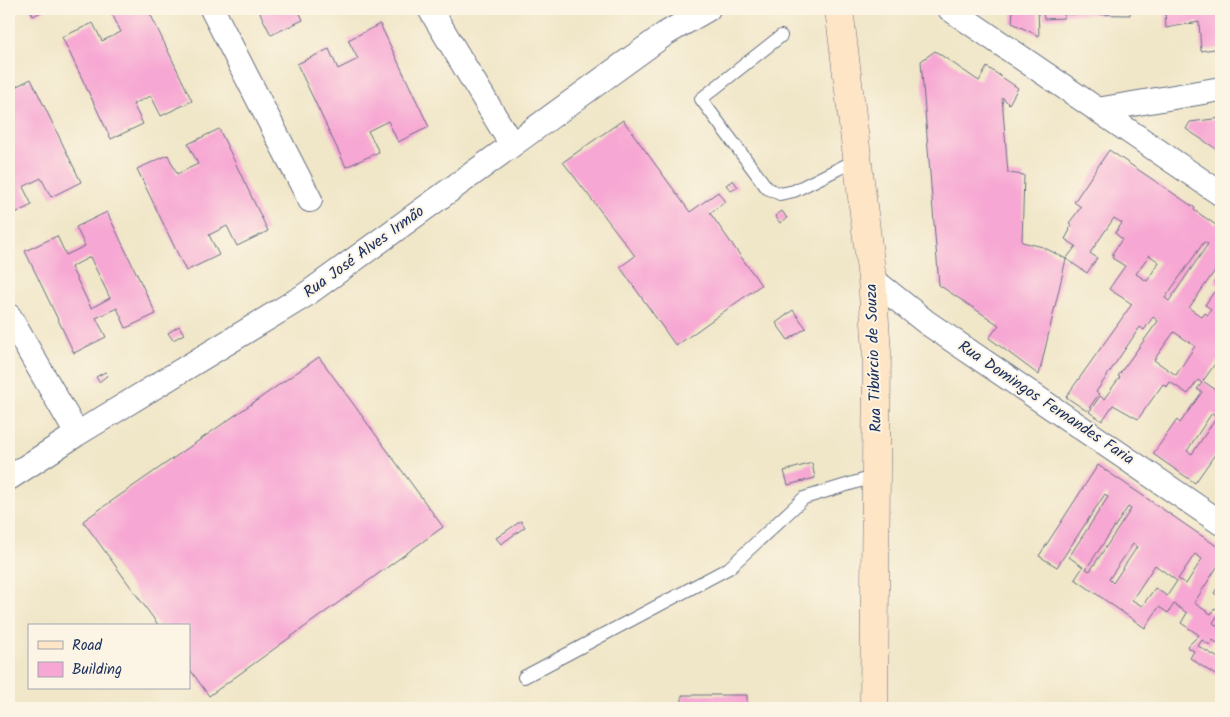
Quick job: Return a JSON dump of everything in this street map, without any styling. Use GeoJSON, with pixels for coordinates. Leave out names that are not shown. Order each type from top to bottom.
{"type":"FeatureCollection","features":[{"type":"Feature","properties":{"kind":"main road","name":"Rua Tibúrcio de Souza"},"geometry":{"type":"LineString","coordinates":[[839,9],[872,279],[877,352],[874,708]]}},
{"type":"Feature","properties":{"kind":"street"},"geometry":{"type":"LineString","coordinates":[[212,9],[310,200]]}},
{"type":"Feature","properties":{"kind":"street"},"geometry":{"type":"LineString","coordinates":[[430,9],[512,146]]}},
{"type":"Feature","properties":{"kind":"street","name":"Rua José Alves Irmão"},"geometry":{"type":"LineString","coordinates":[[9,478],[77,434],[304,296],[665,34],[708,9]]}},
{"type":"Feature","properties":{"kind":"street"},"geometry":{"type":"LineString","coordinates":[[950,9],[1221,194]]}},
{"type":"Feature","properties":{"kind":"street"},"geometry":{"type":"LineString","coordinates":[[1097,110],[1221,89]]}},
{"type":"Feature","properties":{"kind":"street","name":"Rua Domingos Fernandes Faria"},"geometry":{"type":"LineString","coordinates":[[872,279],[926,322],[1221,523]]}},
{"type":"Feature","properties":{"kind":"street"},"geometry":{"type":"LineString","coordinates":[[9,316],[77,434]]}},
{"type":"Feature","properties":{"kind":"lane"},"geometry":{"type":"LineString","coordinates":[[781,36],[700,99],[768,188],[780,194],[794,191],[858,159]]}},
{"type":"Feature","properties":{"kind":"lane"},"geometry":{"type":"LineString","coordinates":[[524,677],[729,568],[804,498],[876,476]]}},
{"type":"Feature","properties":{"kind":"building"},"geometry":{"type":"Polygon","coordinates":[[[30,9],[47,9],[33,16],[30,9]]]}},
{"type":"Feature","properties":{"kind":"building"},"geometry":{"type":"Polygon","coordinates":[[[124,9],[148,9],[192,101],[161,116],[151,96],[133,104],[143,124],[111,139],[62,37],[93,23],[102,41],[121,32],[112,14],[124,9]]]}},
{"type":"Feature","properties":{"kind":"building"},"geometry":{"type":"Polygon","coordinates":[[[258,9],[298,9],[303,20],[271,35],[258,9]]]}},
{"type":"Feature","properties":{"kind":"building"},"geometry":{"type":"Polygon","coordinates":[[[1013,9],[1038,9],[1039,36],[1012,23],[1013,9]]]}},
{"type":"Feature","properties":{"kind":"building"},"geometry":{"type":"Polygon","coordinates":[[[1043,9],[1130,9],[1130,15],[1064,14],[1064,18],[1044,19],[1043,9]]]}},
{"type":"Feature","properties":{"kind":"building"},"geometry":{"type":"Polygon","coordinates":[[[1165,9],[1221,9],[1221,48],[1201,51],[1199,22],[1166,28],[1165,9]]]}},
{"type":"Feature","properties":{"kind":"building"},"geometry":{"type":"Polygon","coordinates":[[[380,24],[429,127],[398,142],[388,121],[368,131],[379,152],[346,167],[297,64],[329,49],[338,69],[358,59],[348,40],[380,24]]]}},
{"type":"Feature","properties":{"kind":"building"},"geometry":{"type":"Polygon","coordinates":[[[935,51],[979,81],[987,67],[1018,88],[1009,104],[1002,97],[1008,173],[1024,175],[1022,242],[1043,247],[1066,259],[1039,375],[989,338],[999,325],[939,285],[921,61],[935,51]]]}},
{"type":"Feature","properties":{"kind":"building"},"geometry":{"type":"Polygon","coordinates":[[[31,79],[81,182],[51,197],[41,178],[23,187],[32,205],[9,216],[9,90],[31,79]]]}},
{"type":"Feature","properties":{"kind":"building"},"geometry":{"type":"Polygon","coordinates":[[[1221,118],[1221,152],[1186,129],[1190,122],[1221,118]]]}},
{"type":"Feature","properties":{"kind":"building"},"geometry":{"type":"Polygon","coordinates":[[[623,120],[690,212],[718,192],[725,202],[710,213],[761,285],[676,346],[620,267],[635,256],[563,162],[623,120]]]}},
{"type":"Feature","properties":{"kind":"building"},"geometry":{"type":"Polygon","coordinates":[[[219,129],[268,231],[237,246],[227,226],[209,235],[219,255],[186,271],[137,169],[168,155],[177,174],[198,164],[188,144],[219,129]]]}},
{"type":"Feature","properties":{"kind":"building"},"geometry":{"type":"Polygon","coordinates":[[[1109,150],[1195,208],[1194,210],[1216,225],[1217,222],[1221,225],[1221,262],[1189,308],[1202,317],[1205,313],[1208,315],[1211,309],[1205,305],[1216,289],[1221,293],[1221,364],[1217,361],[1203,381],[1216,390],[1221,382],[1221,452],[1218,450],[1195,483],[1153,454],[1177,420],[1180,423],[1202,392],[1197,389],[1202,383],[1198,380],[1188,394],[1170,382],[1167,387],[1163,384],[1138,419],[1113,405],[1102,421],[1089,412],[1100,396],[1104,399],[1120,377],[1118,376],[1158,321],[1153,317],[1144,330],[1140,327],[1096,392],[1099,394],[1087,411],[1066,397],[1132,304],[1109,289],[1125,266],[1112,258],[1114,255],[1112,254],[1122,239],[1115,233],[1122,223],[1114,218],[1090,253],[1097,258],[1087,273],[1066,259],[1076,246],[1065,239],[1072,225],[1069,223],[1081,207],[1074,202],[1109,150]],[[1204,242],[1165,298],[1169,301],[1208,244],[1204,242]],[[1149,255],[1136,274],[1147,281],[1159,262],[1149,255]],[[1174,332],[1154,360],[1176,375],[1195,346],[1174,332]],[[1212,413],[1187,451],[1192,454],[1217,417],[1212,413]]]}},
{"type":"Feature","properties":{"kind":"building"},"geometry":{"type":"Polygon","coordinates":[[[733,180],[738,187],[731,191],[726,185],[733,180]]]}},
{"type":"Feature","properties":{"kind":"building"},"geometry":{"type":"Polygon","coordinates":[[[782,211],[787,218],[780,223],[775,216],[782,211]]]}},
{"type":"Feature","properties":{"kind":"building"},"geometry":{"type":"Polygon","coordinates":[[[107,212],[156,314],[126,328],[117,308],[96,318],[106,337],[74,353],[25,251],[57,236],[66,255],[85,246],[76,227],[107,212]],[[90,257],[71,267],[91,308],[110,298],[90,257]]]}},
{"type":"Feature","properties":{"kind":"building"},"geometry":{"type":"Polygon","coordinates":[[[1221,272],[1221,287],[1214,282],[1221,272]]]}},
{"type":"Feature","properties":{"kind":"building"},"geometry":{"type":"Polygon","coordinates":[[[793,310],[806,328],[788,340],[776,323],[793,310]]]}},
{"type":"Feature","properties":{"kind":"building"},"geometry":{"type":"Polygon","coordinates":[[[179,326],[184,334],[173,340],[168,333],[179,326]]]}},
{"type":"Feature","properties":{"kind":"building"},"geometry":{"type":"Polygon","coordinates":[[[319,357],[443,527],[209,696],[190,669],[190,624],[158,624],[83,521],[319,357]]]}},
{"type":"Feature","properties":{"kind":"building"},"geometry":{"type":"Polygon","coordinates":[[[105,372],[108,375],[99,382],[96,377],[105,372]]]}},
{"type":"Feature","properties":{"kind":"building"},"geometry":{"type":"Polygon","coordinates":[[[812,463],[815,478],[788,485],[784,471],[812,463]]]}},
{"type":"Feature","properties":{"kind":"building"},"geometry":{"type":"Polygon","coordinates":[[[1098,465],[1221,549],[1221,561],[1194,603],[1211,614],[1215,608],[1220,611],[1213,623],[1218,626],[1221,621],[1221,641],[1219,640],[1217,643],[1213,640],[1210,645],[1202,640],[1198,646],[1220,659],[1221,656],[1221,679],[1190,658],[1194,651],[1187,647],[1199,635],[1181,623],[1187,613],[1174,604],[1168,613],[1159,607],[1145,628],[1075,579],[1083,567],[1069,557],[1108,497],[1105,494],[1057,567],[1039,556],[1098,465]],[[1128,507],[1086,569],[1090,571],[1131,509],[1128,507]],[[1133,544],[1109,579],[1113,583],[1137,547],[1133,544]],[[1195,554],[1178,579],[1186,584],[1202,559],[1195,554]],[[1155,565],[1132,600],[1142,606],[1155,588],[1167,596],[1177,581],[1155,565]]]}},
{"type":"Feature","properties":{"kind":"building"},"geometry":{"type":"Polygon","coordinates":[[[521,521],[525,527],[501,544],[496,538],[521,521]]]}},
{"type":"Feature","properties":{"kind":"building"},"geometry":{"type":"Polygon","coordinates":[[[1221,582],[1221,598],[1214,593],[1221,582]]]}},
{"type":"Feature","properties":{"kind":"building"},"geometry":{"type":"Polygon","coordinates":[[[682,695],[747,695],[747,708],[682,708],[682,695]]]}}]}
